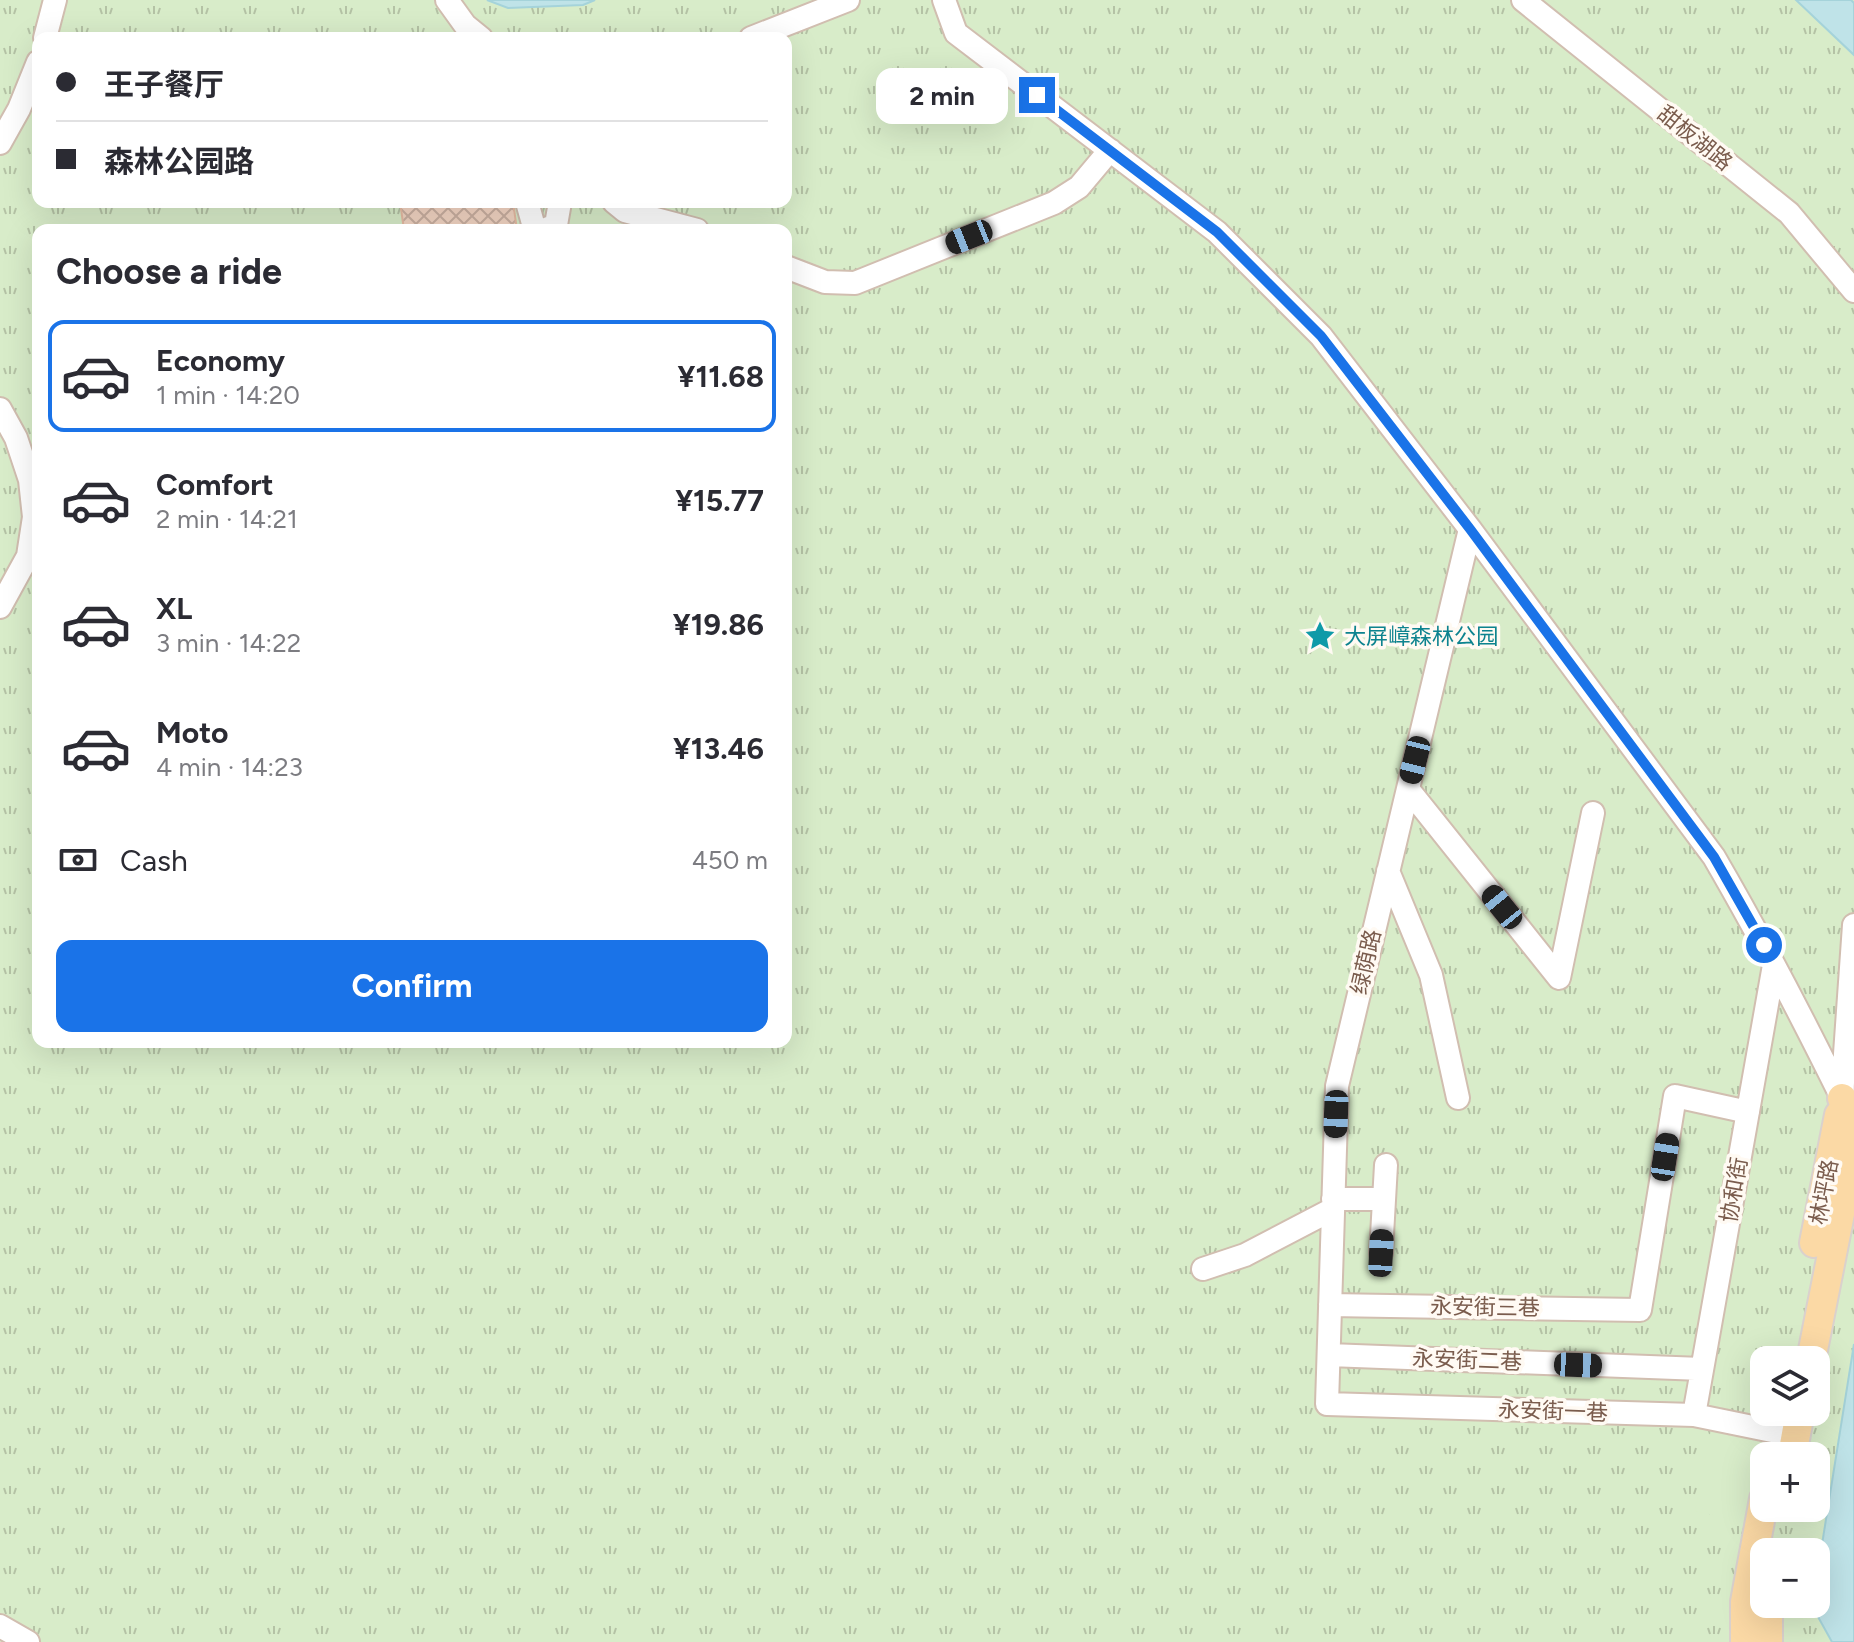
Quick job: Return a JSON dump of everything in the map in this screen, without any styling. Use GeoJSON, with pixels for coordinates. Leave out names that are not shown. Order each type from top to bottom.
{"type":"FeatureCollection","features":[{"type":"Feature","properties":{"kind":"main road","name":"林坪路"},"geometry":{"type":"LineString","coordinates":[[1794,1346],[1842,1098]]}},
{"type":"Feature","properties":{"kind":"main road","name":"林坪路"},"geometry":{"type":"LineString","coordinates":[[1814,1346],[1852,1153],[1851,1125],[1842,1098]]}},
{"type":"Feature","properties":{"kind":"main road"},"geometry":{"type":"LineString","coordinates":[[1745,1642],[1745,1602],[1760,1522]]}},
{"type":"Feature","properties":{"kind":"main road"},"geometry":{"type":"LineString","coordinates":[[1768,1618],[1768,1642]]}},
{"type":"Feature","properties":{"kind":"street"},"geometry":{"type":"LineString","coordinates":[[47,32],[55,0]]}},
{"type":"Feature","properties":{"kind":"street"},"geometry":{"type":"LineString","coordinates":[[447,0],[474,32]]}},
{"type":"Feature","properties":{"kind":"street"},"geometry":{"type":"LineString","coordinates":[[766,32],[848,0]]}},
{"type":"Feature","properties":{"kind":"street"},"geometry":{"type":"LineString","coordinates":[[944,0],[956,33],[1217,232],[1321,336],[1470,529],[1714,857],[1842,1098]]}},
{"type":"Feature","properties":{"kind":"street","name":"甜板湖路"},"geometry":{"type":"LineString","coordinates":[[1523,0],[1789,213],[1854,291]]}},
{"type":"Feature","properties":{"kind":"street"},"geometry":{"type":"LineString","coordinates":[[0,143],[32,77]]}},
{"type":"Feature","properties":{"kind":"street"},"geometry":{"type":"LineString","coordinates":[[792,269],[825,282],[855,283],[1054,203],[1079,187],[1110,150]]}},
{"type":"Feature","properties":{"kind":"street"},"geometry":{"type":"LineString","coordinates":[[621,208],[674,224]]}},
{"type":"Feature","properties":{"kind":"street"},"geometry":{"type":"LineString","coordinates":[[0,409],[16,438],[30,480],[32,498]]}},
{"type":"Feature","properties":{"kind":"street","name":"绿荫路"},"geometry":{"type":"LineString","coordinates":[[1327,1404],[1337,1086],[1470,529]]}},
{"type":"Feature","properties":{"kind":"street"},"geometry":{"type":"LineString","coordinates":[[0,607],[28,556],[32,530]]}},
{"type":"Feature","properties":{"kind":"street"},"geometry":{"type":"LineString","coordinates":[[1408,789],[1559,978],[1593,813]]}},
{"type":"Feature","properties":{"kind":"street"},"geometry":{"type":"LineString","coordinates":[[1388,871],[1431,975],[1458,1098]]}},
{"type":"Feature","properties":{"kind":"street"},"geometry":{"type":"LineString","coordinates":[[1842,1098],[1854,925]]}},
{"type":"Feature","properties":{"kind":"street","name":"协和街"},"geometry":{"type":"LineString","coordinates":[[1694,1415],[1774,965]]}},
{"type":"Feature","properties":{"kind":"street","name":"永安街三巷"},"geometry":{"type":"LineString","coordinates":[[1330,1305],[1640,1310],[1675,1096],[1748,1112]]}},
{"type":"Feature","properties":{"kind":"street"},"geometry":{"type":"LineString","coordinates":[[1381,1253],[1386,1165]]}},
{"type":"Feature","properties":{"kind":"street"},"geometry":{"type":"LineString","coordinates":[[1203,1269],[1245,1255],[1333,1204],[1384,1199]]}},
{"type":"Feature","properties":{"kind":"street","name":"永安街二巷"},"geometry":{"type":"LineString","coordinates":[[1329,1355],[1702,1369]]}},
{"type":"Feature","properties":{"kind":"street","name":"永安街一巷"},"geometry":{"type":"LineString","coordinates":[[1327,1404],[1694,1415],[1781,1439]]}},
{"type":"Feature","properties":{"kind":"street"},"geometry":{"type":"LineString","coordinates":[[0,1626],[28,1642]]}},
{"type":"Feature","properties":{"kind":"green space","name":"大屏嶂森林公园"},"geometry":{"type":"Polygon","coordinates":[[[0,0],[1854,0],[1854,1642],[0,1642],[0,0]]]}},
{"type":"Feature","properties":{"kind":"green space"},"geometry":{"type":"Polygon","coordinates":[[[1711,1429],[1762,1439],[1761,1442],[1750,1442],[1750,1498],[1745,1522],[1695,1511],[1711,1429]]]}},
{"type":"Feature","properties":{"kind":"water"},"geometry":{"type":"Polygon","coordinates":[[[487,0],[595,0],[583,5],[508,8],[487,0]]]}},
{"type":"Feature","properties":{"kind":"water"},"geometry":{"type":"Polygon","coordinates":[[[1796,0],[1851,0],[1854,3],[1854,55],[1796,0]]]}},
{"type":"Feature","properties":{"kind":"water"},"geometry":{"type":"Polygon","coordinates":[[[1854,1344],[1854,1642],[1832,1642],[1819,1618],[1830,1618],[1830,1538],[1823,1538],[1826,1522],[1830,1522],[1830,1494],[1854,1344]]]}},
{"type":"Feature","properties":{"kind":"building"},"geometry":{"type":"Polygon","coordinates":[[[401,208],[514,208],[516,224],[403,224],[401,208]]]}},
{"type":"Feature","properties":{"kind":"place","name":"大屏嶂森林公园"},"geometry":{"type":"Point","coordinates":[1320,636]}},
{"type":"Feature","properties":{"kind":"route"},"geometry":{"type":"LineString","coordinates":[[1037,95],[1217,232],[1321,336],[1470,529],[1714,857],[1764,945]]}}]}
